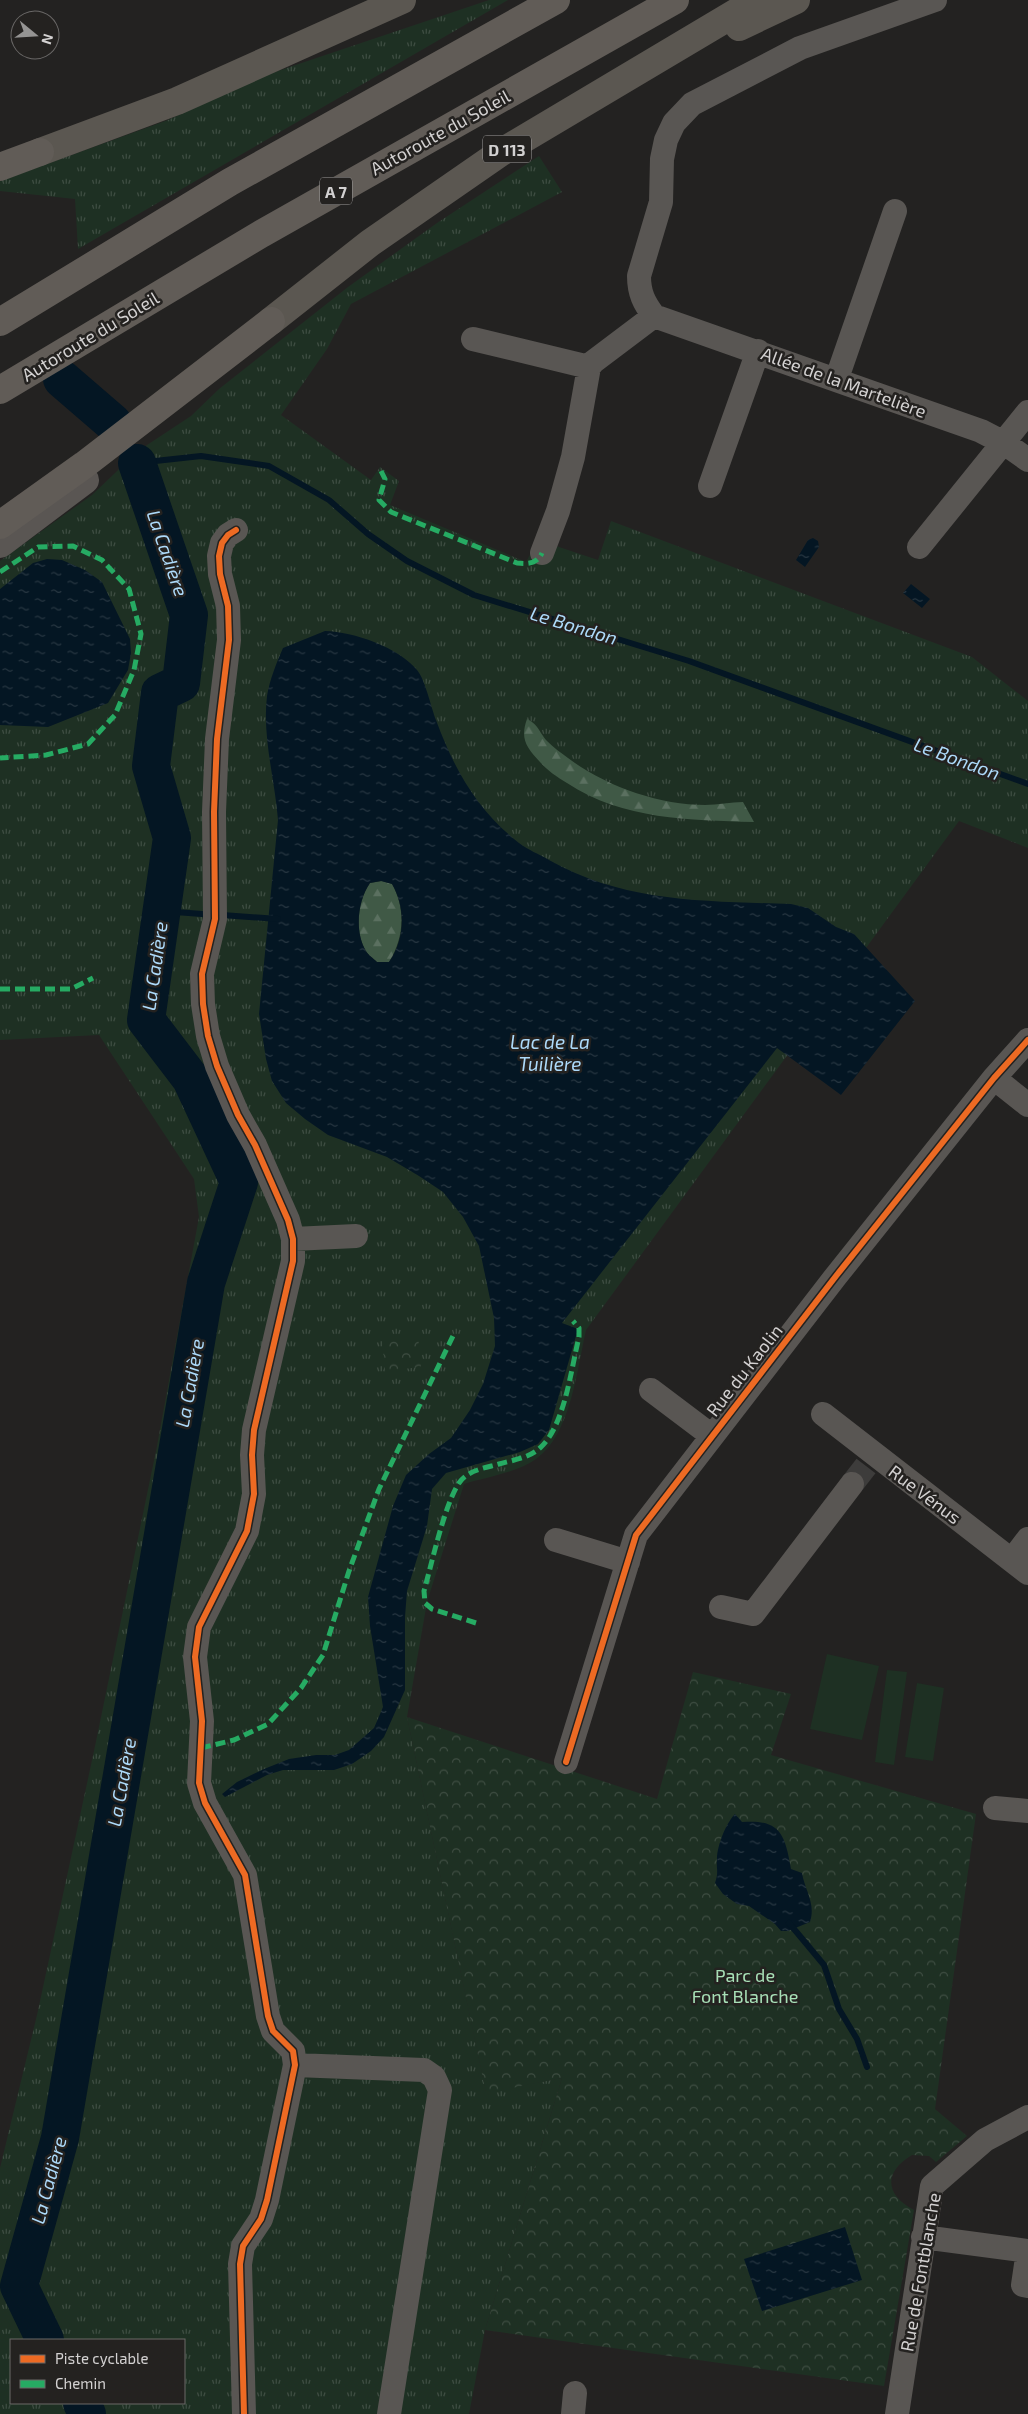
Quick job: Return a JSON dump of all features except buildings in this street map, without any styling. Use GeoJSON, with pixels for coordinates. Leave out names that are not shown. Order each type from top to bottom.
{"type":"FeatureCollection","features":[{"type":"Feature","properties":{"kind":"highway"},"geometry":{"type":"LineString","coordinates":[[0,322],[230,182],[556,0]]}},
{"type":"Feature","properties":{"kind":"highway","name":"Autoroute du Soleil"},"geometry":{"type":"LineString","coordinates":[[0,390],[261,234],[675,0]]}},
{"type":"Feature","properties":{"kind":"highway"},"geometry":{"type":"LineString","coordinates":[[0,166],[40,152]]}},
{"type":"Feature","properties":{"kind":"highway"},"geometry":{"type":"LineString","coordinates":[[0,525],[129,436],[271,320]]}},
{"type":"Feature","properties":{"kind":"main road"},"geometry":{"type":"LineString","coordinates":[[40,152],[177,101],[402,0]]}},
{"type":"Feature","properties":{"kind":"main road","name":"D 113"},"geometry":{"type":"LineString","coordinates":[[271,320],[370,243],[500,153],[582,102],[757,0]]}},
{"type":"Feature","properties":{"kind":"main road"},"geometry":{"type":"LineString","coordinates":[[582,102],[796,0]]}},
{"type":"Feature","properties":{"kind":"main road"},"geometry":{"type":"LineString","coordinates":[[0,544],[91,476],[129,436]]}},
{"type":"Feature","properties":{"kind":"street"},"geometry":{"type":"LineString","coordinates":[[542,552],[558,511],[574,450],[589,367],[654,316],[643,302],[639,288],[639,276],[661,202],[662,159],[666,140],[674,123],[692,104],[800,48],[935,0]]}},
{"type":"Feature","properties":{"kind":"street"},"geometry":{"type":"LineString","coordinates":[[837,378],[895,211]]}},
{"type":"Feature","properties":{"kind":"street","name":"Allée de la Martelière"},"geometry":{"type":"LineString","coordinates":[[654,316],[837,378],[981,431],[1004,442],[1028,460]]}},
{"type":"Feature","properties":{"kind":"street"},"geometry":{"type":"LineString","coordinates":[[472,339],[589,367]]}},
{"type":"Feature","properties":{"kind":"street"},"geometry":{"type":"LineString","coordinates":[[710,486],[758,351]]}},
{"type":"Feature","properties":{"kind":"street"},"geometry":{"type":"LineString","coordinates":[[920,547],[1028,412]]}},
{"type":"Feature","properties":{"kind":"street"},"geometry":{"type":"LineString","coordinates":[[236,530],[228,535],[222,543],[219,556],[220,574],[228,606],[228,640],[217,739],[214,812],[215,919],[202,974],[203,1004],[208,1036],[217,1066],[238,1115],[255,1145],[276,1191],[288,1220],[293,1239],[293,1261],[254,1430],[252,1455],[254,1494],[248,1531],[199,1627],[195,1656],[202,1721],[199,1783],[205,1803],[245,1875],[268,2016],[273,2031],[292,2051],[295,2066],[267,2200],[261,2218],[243,2246],[240,2264],[244,2414]]}},
{"type":"Feature","properties":{"kind":"street","name":"Rue du Kaolin"},"geometry":{"type":"LineString","coordinates":[[566,1762],[636,1535],[994,1078],[1028,1040]]}},
{"type":"Feature","properties":{"kind":"street"},"geometry":{"type":"LineString","coordinates":[[994,1078],[1028,1105]]}},
{"type":"Feature","properties":{"kind":"street"},"geometry":{"type":"LineString","coordinates":[[293,1239],[356,1236]]}},
{"type":"Feature","properties":{"kind":"street"},"geometry":{"type":"LineString","coordinates":[[651,1390],[712,1436]]}},
{"type":"Feature","properties":{"kind":"street","name":"Rue Vénus"},"geometry":{"type":"LineString","coordinates":[[823,1414],[864,1468],[1020,1566]]}},
{"type":"Feature","properties":{"kind":"street"},"geometry":{"type":"LineString","coordinates":[[721,1607],[753,1614],[864,1468]]}},
{"type":"Feature","properties":{"kind":"street"},"geometry":{"type":"LineString","coordinates":[[1020,1566],[1028,1539]]}},
{"type":"Feature","properties":{"kind":"street"},"geometry":{"type":"LineString","coordinates":[[556,1540],[628,1562]]}},
{"type":"Feature","properties":{"kind":"street"},"geometry":{"type":"LineString","coordinates":[[995,1808],[1028,1811]]}},
{"type":"Feature","properties":{"kind":"street"},"geometry":{"type":"LineString","coordinates":[[295,2066],[424,2070],[434,2077],[440,2090],[389,2414]]}},
{"type":"Feature","properties":{"kind":"street","name":"Rue de Fontblanche"},"geometry":{"type":"LineString","coordinates":[[897,2414],[932,2186],[985,2140],[1028,2117]]}},
{"type":"Feature","properties":{"kind":"street"},"geometry":{"type":"LineString","coordinates":[[923,2237],[1028,2251],[1023,2285],[1028,2286]]}},
{"type":"Feature","properties":{"kind":"green space"},"geometry":{"type":"Polygon","coordinates":[[[489,0],[508,0],[78,249],[75,199],[0,191],[0,181],[168,120],[257,78],[489,0]]]}},
{"type":"Feature","properties":{"kind":"green space"},"geometry":{"type":"Polygon","coordinates":[[[539,156],[562,192],[351,304],[327,349],[281,415],[371,480],[380,467],[399,481],[390,505],[526,562],[538,540],[598,560],[611,521],[972,657],[1028,701],[1028,848],[959,821],[586,1330],[571,1400],[557,1434],[548,1448],[536,1459],[519,1468],[464,1484],[427,1602],[407,1717],[486,2092],[562,2078],[485,2330],[469,2414],[0,2414],[0,2168],[37,2015],[94,1751],[157,1446],[199,1217],[194,1179],[99,1035],[0,1040],[0,561],[92,495],[138,451],[191,416],[219,389],[348,287],[437,223],[539,156]]]}},
{"type":"Feature","properties":{"kind":"green space"},"geometry":{"type":"Polygon","coordinates":[[[527,719],[537,726],[547,741],[563,754],[583,768],[615,785],[651,798],[669,802],[710,805],[743,802],[754,822],[681,819],[658,816],[634,811],[588,795],[553,774],[531,752],[524,737],[527,719]]]}},
{"type":"Feature","properties":{"kind":"green space"},"geometry":{"type":"Polygon","coordinates":[[[382,881],[392,884],[400,903],[401,913],[398,943],[389,962],[377,962],[368,954],[362,943],[359,926],[360,907],[366,890],[370,883],[382,881]]]}},
{"type":"Feature","properties":{"kind":"green space"},"geometry":{"type":"Polygon","coordinates":[[[418,1336],[421,1367],[385,1371],[382,1340],[418,1336]]]}},
{"type":"Feature","properties":{"kind":"green space"},"geometry":{"type":"Polygon","coordinates":[[[827,1654],[879,1666],[862,1740],[810,1729],[827,1654]]]}},
{"type":"Feature","properties":{"kind":"green space"},"geometry":{"type":"Polygon","coordinates":[[[887,1670],[907,1672],[894,1765],[875,1762],[887,1670]]]}},
{"type":"Feature","properties":{"kind":"green space","name":"Parc de Font Blanche"},"geometry":{"type":"Polygon","coordinates":[[[693,1672],[791,1694],[771,1755],[976,1814],[935,2109],[967,2136],[936,2162],[929,2156],[912,2155],[896,2169],[892,2176],[891,2183],[897,2197],[914,2210],[884,2386],[485,2330],[562,2078],[486,2093],[407,1717],[657,1799],[693,1672]]]}},
{"type":"Feature","properties":{"kind":"green space"},"geometry":{"type":"Polygon","coordinates":[[[917,1683],[944,1688],[933,1761],[905,1757],[917,1683]]]}},
{"type":"Feature","properties":{"kind":"water"},"geometry":{"type":"Polygon","coordinates":[[[813,538],[818,541],[819,547],[805,567],[796,560],[808,540],[813,538]]]}},
{"type":"Feature","properties":{"kind":"water"},"geometry":{"type":"Polygon","coordinates":[[[47,559],[62,560],[85,570],[102,582],[130,639],[131,653],[128,670],[108,703],[48,727],[0,725],[0,589],[33,563],[47,559]]]}},
{"type":"Feature","properties":{"kind":"water"},"geometry":{"type":"Polygon","coordinates":[[[911,584],[930,599],[922,608],[903,593],[911,584]]]}},
{"type":"Feature","properties":{"kind":"water","name":"Lac de La Tuilière"},"geometry":{"type":"Polygon","coordinates":[[[325,631],[336,632],[375,642],[399,654],[409,662],[423,680],[443,738],[468,788],[504,830],[530,850],[578,874],[607,885],[637,892],[697,900],[791,904],[808,908],[836,927],[854,934],[915,1001],[841,1095],[777,1048],[562,1323],[578,1329],[549,1430],[538,1444],[520,1452],[446,1473],[432,1489],[427,1526],[407,1591],[405,1690],[384,1737],[371,1751],[352,1764],[334,1770],[283,1770],[267,1775],[225,1797],[222,1794],[237,1782],[289,1759],[316,1755],[335,1755],[349,1750],[374,1728],[383,1707],[370,1626],[368,1597],[393,1506],[406,1475],[429,1454],[451,1438],[470,1410],[483,1384],[495,1346],[494,1318],[479,1246],[463,1217],[443,1192],[387,1157],[328,1135],[286,1103],[272,1081],[266,1059],[259,1014],[278,820],[267,743],[266,711],[270,684],[283,648],[325,631]],[[381,881],[370,883],[360,907],[359,925],[362,943],[367,952],[377,962],[389,962],[401,934],[400,903],[392,884],[381,881]]]}},
{"type":"Feature","properties":{"kind":"water"},"geometry":{"type":"Polygon","coordinates":[[[735,1814],[742,1822],[765,1823],[779,1831],[786,1846],[791,1869],[802,1873],[812,1909],[810,1922],[788,1931],[781,1931],[775,1924],[749,1906],[737,1904],[723,1894],[715,1883],[720,1841],[728,1823],[735,1814]]]}},
{"type":"Feature","properties":{"kind":"water"},"geometry":{"type":"Polygon","coordinates":[[[845,2227],[862,2280],[762,2311],[744,2259],[845,2227]]]}},
{"type":"Feature","properties":{"kind":"waterway","name":"La Cadière"},"geometry":{"type":"LineString","coordinates":[[62,379],[113,423]]}},
{"type":"Feature","properties":{"kind":"waterway","name":"Le Bondon"},"geometry":{"type":"LineString","coordinates":[[137,463],[201,456],[269,466],[329,500],[368,534],[407,561],[474,595],[689,661],[1028,784]]}},
{"type":"Feature","properties":{"kind":"waterway","name":"La Cadière"},"geometry":{"type":"LineString","coordinates":[[45,2339],[19,2286],[60,2138],[206,1283],[239,1182],[191,1079],[146,1020],[172,838],[151,766],[160,693],[181,683],[189,615],[137,463]]}},
{"type":"Feature","properties":{"kind":"waterway"},"geometry":{"type":"LineString","coordinates":[[162,911],[202,914]]}},
{"type":"Feature","properties":{"kind":"waterway"},"geometry":{"type":"LineString","coordinates":[[222,915],[278,919]]}},
{"type":"Feature","properties":{"kind":"waterway"},"geometry":{"type":"LineString","coordinates":[[789,1923],[824,1965],[839,2009],[857,2039],[867,2067]]}},
{"type":"Feature","properties":{"kind":"waterway","name":"La Cadière"},"geometry":{"type":"LineString","coordinates":[[82,2404],[87,2414]]}},
{"type":"Feature","properties":{"kind":"tunnel"},"geometry":{"type":"LineString","coordinates":[[852,1484],[866,1466]]}},
{"type":"Feature","properties":{"kind":"marked path"},"geometry":{"type":"LineString","coordinates":[[381,471],[385,479],[379,500],[391,512],[517,563],[532,562],[538,559],[542,553]]}},
{"type":"Feature","properties":{"kind":"marked path"},"geometry":{"type":"LineString","coordinates":[[0,572],[38,547],[73,546],[102,560],[129,589],[141,634],[134,670],[115,715],[88,744],[46,755],[0,758]]}},
{"type":"Feature","properties":{"kind":"marked path"},"geometry":{"type":"LineString","coordinates":[[0,989],[71,989],[93,978]]}},
{"type":"Feature","properties":{"kind":"marked path"},"geometry":{"type":"LineString","coordinates":[[476,1623],[432,1609],[425,1603],[424,1591],[443,1520],[459,1483],[467,1475],[483,1468],[527,1456],[537,1451],[549,1437],[556,1425],[566,1395],[579,1337],[579,1328],[573,1321]]}},
{"type":"Feature","properties":{"kind":"marked path"},"geometry":{"type":"LineString","coordinates":[[201,1748],[234,1740],[268,1724],[301,1688],[323,1655],[349,1571],[379,1489],[453,1336]]}},
{"type":"Feature","properties":{"kind":"cycle path"},"geometry":{"type":"LineString","coordinates":[[236,530],[228,535],[222,543],[219,556],[220,574],[228,606],[229,640],[217,739],[214,812],[215,919],[202,974],[203,1004],[208,1036],[217,1066],[288,1220],[293,1239],[293,1261],[254,1430],[252,1455],[254,1494],[247,1531],[199,1627],[195,1657],[202,1721],[199,1783],[205,1803],[245,1875],[268,2016],[273,2031],[293,2051],[295,2065],[267,2200],[261,2219],[243,2246],[240,2264],[244,2414]]}},
{"type":"Feature","properties":{"kind":"cycle path"},"geometry":{"type":"LineString","coordinates":[[566,1762],[636,1535],[836,1276],[994,1078],[1028,1040]]}}]}
